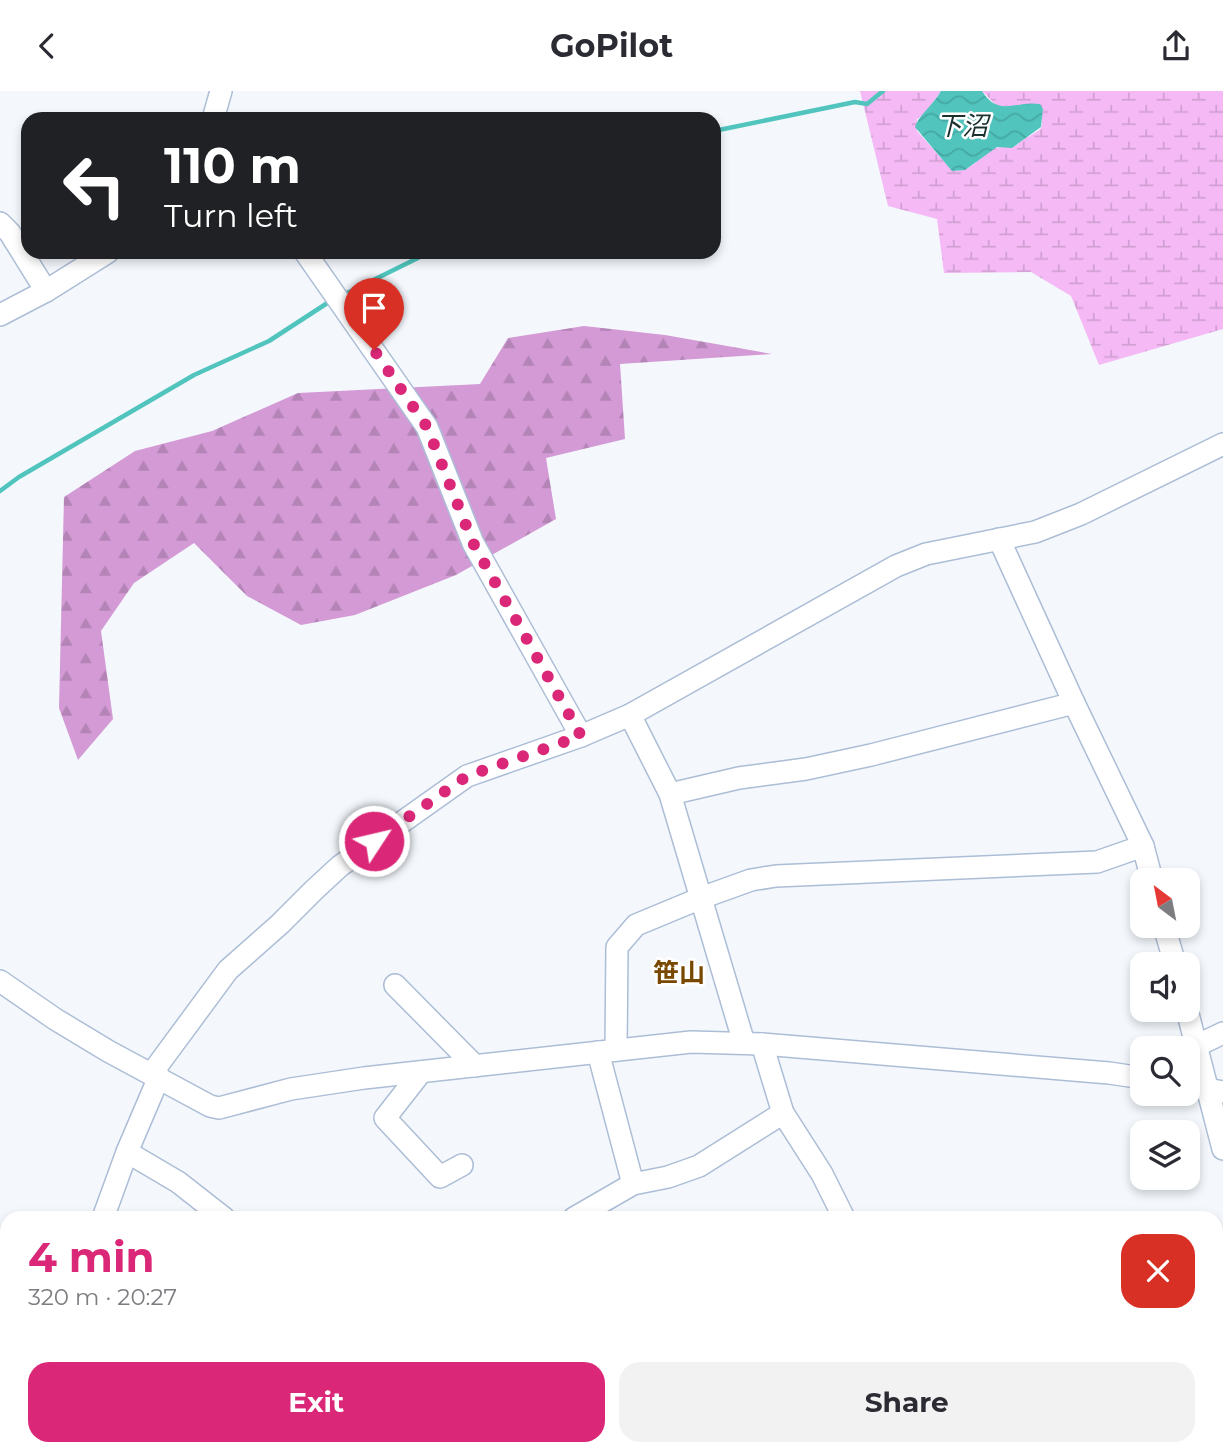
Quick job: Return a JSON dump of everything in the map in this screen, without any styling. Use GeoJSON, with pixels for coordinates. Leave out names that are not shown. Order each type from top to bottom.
{"type":"FeatureCollection","features":[{"type":"Feature","properties":{"kind":"street"},"geometry":{"type":"LineString","coordinates":[[215,112],[221,91]]}},
{"type":"Feature","properties":{"kind":"street"},"geometry":{"type":"LineString","coordinates":[[0,223],[21,251]]}},
{"type":"Feature","properties":{"kind":"street"},"geometry":{"type":"LineString","coordinates":[[26,259],[46,291]]}},
{"type":"Feature","properties":{"kind":"street"},"geometry":{"type":"LineString","coordinates":[[0,315],[46,291],[97,259]]}},
{"type":"Feature","properties":{"kind":"street"},"geometry":{"type":"LineString","coordinates":[[310,259],[427,427],[473,543],[581,736]]}},
{"type":"Feature","properties":{"kind":"street"},"geometry":{"type":"LineString","coordinates":[[106,1211],[156,1075],[228,970],[340,866],[467,776],[581,736],[630,715],[895,566],[926,554],[1035,532],[1081,514],[1223,444]]}},
{"type":"Feature","properties":{"kind":"street"},"geometry":{"type":"LineString","coordinates":[[999,539],[1143,846],[1149,868]]}},
{"type":"Feature","properties":{"kind":"street"},"geometry":{"type":"LineString","coordinates":[[670,794],[739,778],[806,769],[871,755],[1074,703]]}},
{"type":"Feature","properties":{"kind":"street"},"geometry":{"type":"LineString","coordinates":[[630,715],[670,794],[701,898],[753,1043],[783,1112],[822,1174],[840,1211]]}},
{"type":"Feature","properties":{"kind":"street"},"geometry":{"type":"LineString","coordinates":[[633,1184],[607,1051],[617,947],[636,925],[751,880],[776,876],[1097,862],[1143,846]]}},
{"type":"Feature","properties":{"kind":"street"},"geometry":{"type":"LineString","coordinates":[[0,981],[108,1051],[210,1106],[219,1108],[291,1089],[691,1042],[753,1043],[1130,1076]]}},
{"type":"Feature","properties":{"kind":"street"},"geometry":{"type":"LineString","coordinates":[[395,985],[475,1066]]}},
{"type":"Feature","properties":{"kind":"street"},"geometry":{"type":"LineString","coordinates":[[1200,1044],[1223,1033]]}},
{"type":"Feature","properties":{"kind":"street"},"geometry":{"type":"LineString","coordinates":[[1200,1063],[1223,1149]]}},
{"type":"Feature","properties":{"kind":"street"},"geometry":{"type":"LineString","coordinates":[[421,1072],[385,1118],[440,1177],[462,1165]]}},
{"type":"Feature","properties":{"kind":"street"},"geometry":{"type":"LineString","coordinates":[[587,1211],[633,1184],[668,1177],[699,1166],[783,1112]]}},
{"type":"Feature","properties":{"kind":"street"},"geometry":{"type":"LineString","coordinates":[[127,1152],[178,1182],[215,1211]]}},
{"type":"Feature","properties":{"kind":"green space"},"geometry":{"type":"Polygon","coordinates":[[[860,91],[941,91],[926,113],[917,119],[917,131],[952,170],[959,170],[969,167],[993,149],[1016,146],[1041,128],[1043,109],[997,106],[982,91],[1223,91],[1223,329],[1099,365],[1071,296],[1031,272],[944,273],[937,219],[888,206],[860,91]]]}},
{"type":"Feature","properties":{"kind":"green space"},"geometry":{"type":"Polygon","coordinates":[[[584,326],[665,335],[772,354],[620,364],[625,439],[546,458],[556,519],[456,575],[355,615],[301,625],[247,596],[194,543],[134,583],[101,631],[113,719],[78,760],[59,708],[64,497],[135,451],[212,431],[298,393],[480,384],[508,338],[584,326]]]}},
{"type":"Feature","properties":{"kind":"water","name":"下沼"},"geometry":{"type":"Polygon","coordinates":[[[941,91],[982,91],[988,99],[1001,106],[1040,104],[1043,109],[1041,127],[1012,148],[997,147],[965,170],[952,171],[915,127],[941,91]]]}},
{"type":"Feature","properties":{"kind":"waterway"},"geometry":{"type":"LineString","coordinates":[[721,130],[855,102],[867,104],[883,91]]}},
{"type":"Feature","properties":{"kind":"waterway"},"geometry":{"type":"LineString","coordinates":[[343,295],[416,259]]}},
{"type":"Feature","properties":{"kind":"waterway"},"geometry":{"type":"LineString","coordinates":[[0,491],[19,477],[194,375],[269,341],[332,300]]}},
{"type":"Feature","properties":{"kind":"district","name":"笹山"},"geometry":{"type":"Point","coordinates":[679,973]}},
{"type":"Feature","properties":{"kind":"route"},"geometry":{"type":"LineString","coordinates":[[374,350],[427,427],[473,543],[581,736],[467,776],[374,841]]}}]}
